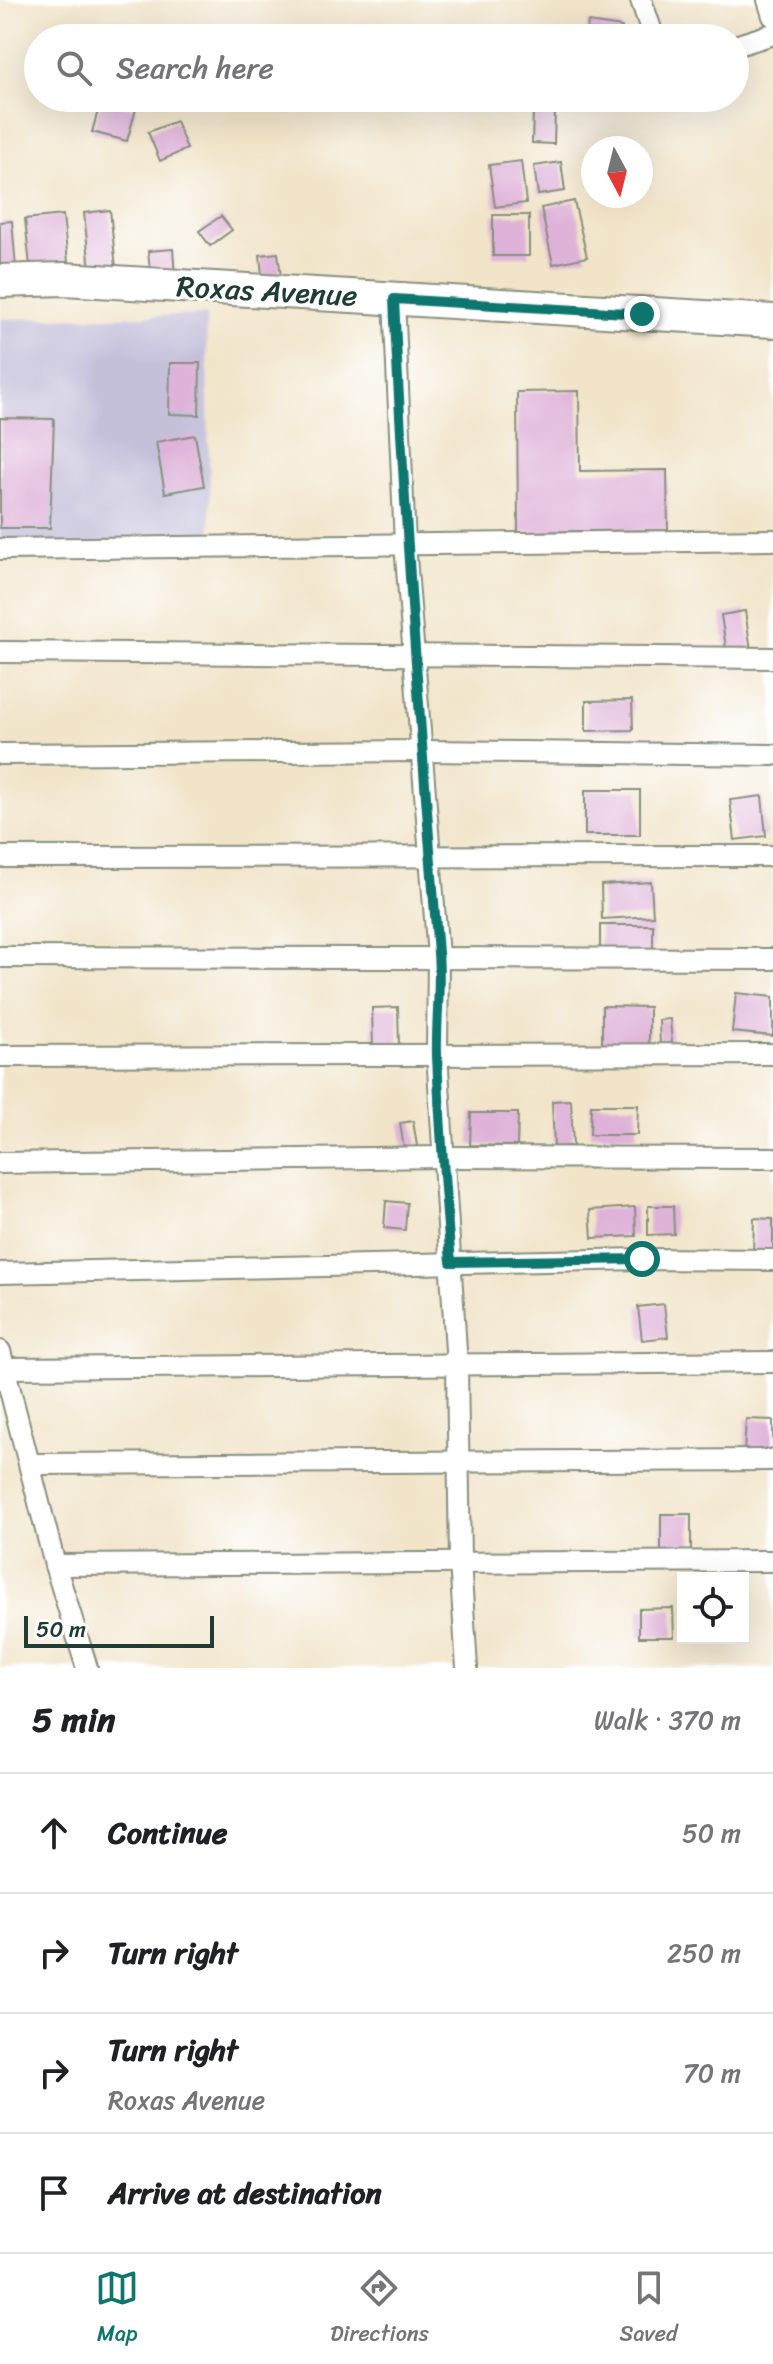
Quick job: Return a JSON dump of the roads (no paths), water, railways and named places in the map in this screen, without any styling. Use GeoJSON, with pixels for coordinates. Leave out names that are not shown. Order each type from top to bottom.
{"type":"FeatureCollection","features":[{"type":"Feature","properties":{"kind":"main road","name":"Roxas Avenue"},"geometry":{"type":"LineString","coordinates":[[0,281],[64,279],[773,321]]}},
{"type":"Feature","properties":{"kind":"street"},"geometry":{"type":"LineString","coordinates":[[641,0],[649,24]]}},
{"type":"Feature","properties":{"kind":"street"},"geometry":{"type":"LineString","coordinates":[[768,0],[773,16]]}},
{"type":"Feature","properties":{"kind":"street"},"geometry":{"type":"LineString","coordinates":[[749,42],[773,34]]}},
{"type":"Feature","properties":{"kind":"street"},"geometry":{"type":"LineString","coordinates":[[394,299],[405,544],[417,655],[428,855],[438,956],[437,1053],[457,1366],[460,1561],[467,1668]]}},
{"type":"Feature","properties":{"kind":"street"},"geometry":{"type":"LineString","coordinates":[[0,549],[773,540]]}},
{"type":"Feature","properties":{"kind":"street"},"geometry":{"type":"LineString","coordinates":[[0,652],[773,658]]}},
{"type":"Feature","properties":{"kind":"street"},"geometry":{"type":"LineString","coordinates":[[0,754],[423,751],[773,755]]}},
{"type":"Feature","properties":{"kind":"street"},"geometry":{"type":"LineString","coordinates":[[0,857],[773,856]]}},
{"type":"Feature","properties":{"kind":"street"},"geometry":{"type":"LineString","coordinates":[[0,957],[773,959]]}},
{"type":"Feature","properties":{"kind":"street"},"geometry":{"type":"LineString","coordinates":[[0,1056],[773,1054]]}},
{"type":"Feature","properties":{"kind":"street"},"geometry":{"type":"LineString","coordinates":[[0,1163],[442,1157],[773,1158]]}},
{"type":"Feature","properties":{"kind":"street"},"geometry":{"type":"LineString","coordinates":[[0,1273],[451,1262],[773,1260]]}},
{"type":"Feature","properties":{"kind":"street"},"geometry":{"type":"LineString","coordinates":[[87,1668],[55,1565],[2,1359],[457,1366],[633,1360],[773,1362]]}},
{"type":"Feature","properties":{"kind":"street"},"geometry":{"type":"LineString","coordinates":[[31,1464],[773,1460]]}},
{"type":"Feature","properties":{"kind":"street"},"geometry":{"type":"LineString","coordinates":[[55,1565],[773,1561]]}}]}
